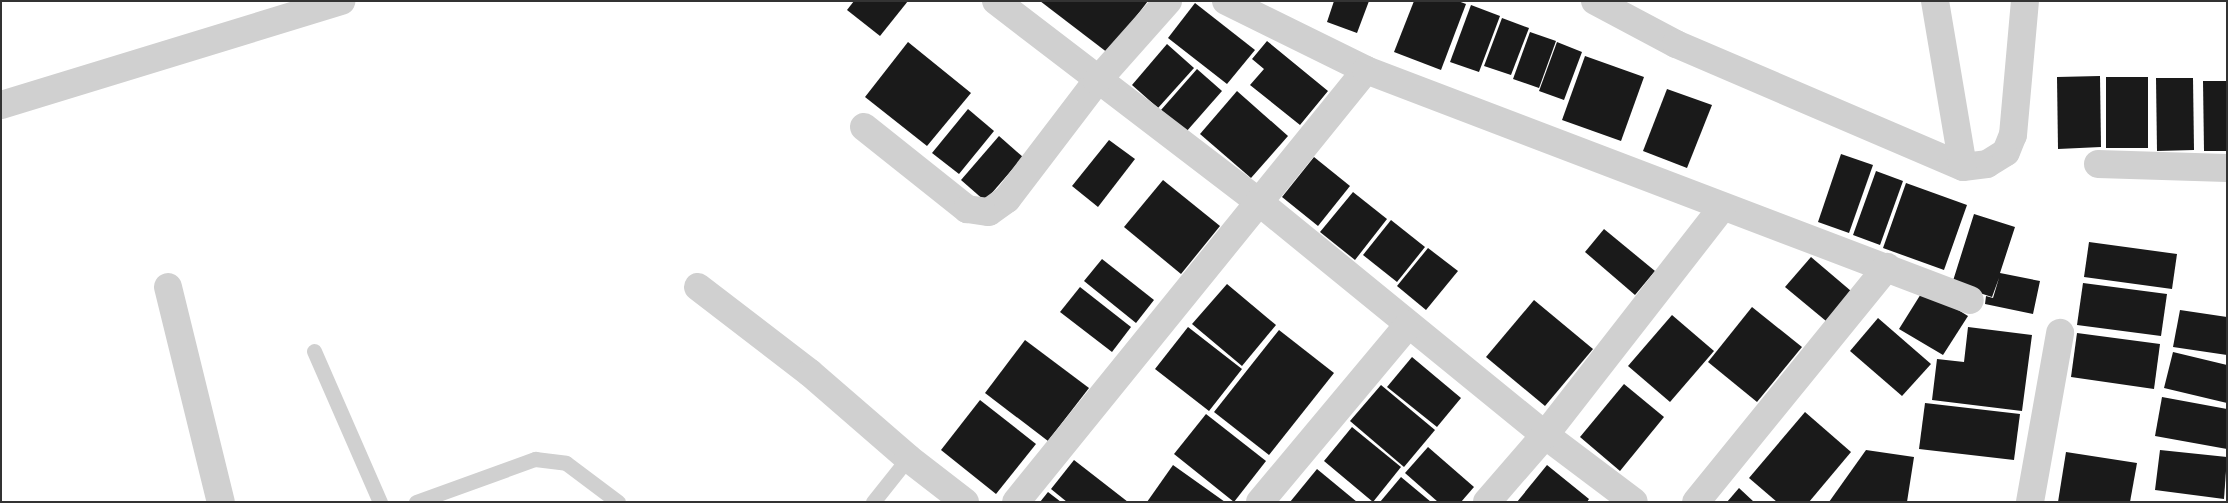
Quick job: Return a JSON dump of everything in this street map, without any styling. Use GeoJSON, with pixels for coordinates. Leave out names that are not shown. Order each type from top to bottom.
{"type":"FeatureCollection","features":[{"type":"Feature","properties":{"kind":"street"},"geometry":{"type":"LineString","coordinates":[[1,105],[341,1]]}},
{"type":"Feature","properties":{"kind":"street"},"geometry":{"type":"LineString","coordinates":[[996,1],[1097,81],[1259,202],[1545,435],[1634,502]]}},
{"type":"Feature","properties":{"kind":"street"},"geometry":{"type":"LineString","coordinates":[[864,127],[968,209],[989,212],[1007,199],[1097,81],[1168,1]]}},
{"type":"Feature","properties":{"kind":"street"},"geometry":{"type":"LineString","coordinates":[[1226,1],[1366,70],[1722,208],[1887,267],[1970,300]]}},
{"type":"Feature","properties":{"kind":"street"},"geometry":{"type":"LineString","coordinates":[[1594,1],[1676,44],[1963,166],[1987,164],[2006,152],[2013,135],[2026,1]]}},
{"type":"Feature","properties":{"kind":"street"},"geometry":{"type":"LineString","coordinates":[[1935,1],[1963,166]]}},
{"type":"Feature","properties":{"kind":"street"},"geometry":{"type":"LineString","coordinates":[[1016,502],[1366,70]]}},
{"type":"Feature","properties":{"kind":"street"},"geometry":{"type":"LineString","coordinates":[[2098,164],[2227,168]]}},
{"type":"Feature","properties":{"kind":"street"},"geometry":{"type":"LineString","coordinates":[[1487,502],[1545,435],[1722,208]]}},
{"type":"Feature","properties":{"kind":"street"},"geometry":{"type":"LineString","coordinates":[[1696,502],[1887,267]]}},
{"type":"Feature","properties":{"kind":"street"},"geometry":{"type":"LineString","coordinates":[[698,286],[810,373],[908,458],[965,502]]}},
{"type":"Feature","properties":{"kind":"street"},"geometry":{"type":"LineString","coordinates":[[168,287],[221,502]]}},
{"type":"Feature","properties":{"kind":"street"},"geometry":{"type":"LineString","coordinates":[[1260,502],[1408,325]]}},
{"type":"Feature","properties":{"kind":"street"},"geometry":{"type":"LineString","coordinates":[[2030,502],[2060,333]]}},
{"type":"Feature","properties":{"kind":"lane"},"geometry":{"type":"LineString","coordinates":[[314,351],[380,502]]}},
{"type":"Feature","properties":{"kind":"lane"},"geometry":{"type":"LineString","coordinates":[[873,502],[908,458]]}},
{"type":"Feature","properties":{"kind":"lane"},"geometry":{"type":"LineString","coordinates":[[416,502],[535,460],[566,463],[618,502]]}},
{"type":"Feature","properties":{"kind":"building"},"geometry":{"type":"Polygon","coordinates":[[[854,1],[908,1],[880,36],[847,10],[854,1]]]}},
{"type":"Feature","properties":{"kind":"building"},"geometry":{"type":"Polygon","coordinates":[[[1040,1],[1148,1],[1108,53],[1040,1]]]}},
{"type":"Feature","properties":{"kind":"building"},"geometry":{"type":"Polygon","coordinates":[[[1334,1],[1369,1],[1357,33],[1327,22],[1334,1]]]}},
{"type":"Feature","properties":{"kind":"building"},"geometry":{"type":"Polygon","coordinates":[[[1414,1],[1458,1],[1466,4],[1441,70],[1394,52],[1414,1]]]}},
{"type":"Feature","properties":{"kind":"building"},"geometry":{"type":"Polygon","coordinates":[[[1195,3],[1255,50],[1227,84],[1168,38],[1195,3]]]}},
{"type":"Feature","properties":{"kind":"building"},"geometry":{"type":"Polygon","coordinates":[[[1471,5],[1500,16],[1479,72],[1450,62],[1471,5]]]}},
{"type":"Feature","properties":{"kind":"building"},"geometry":{"type":"Polygon","coordinates":[[[1502,18],[1529,28],[1511,75],[1484,66],[1502,18]]]}},
{"type":"Feature","properties":{"kind":"building"},"geometry":{"type":"Polygon","coordinates":[[[1530,32],[1556,41],[1539,88],[1513,79],[1530,32]]]}},
{"type":"Feature","properties":{"kind":"building"},"geometry":{"type":"Polygon","coordinates":[[[1267,41],[1328,91],[1300,125],[1250,85],[1264,69],[1252,59],[1267,41]]]}},
{"type":"Feature","properties":{"kind":"building"},"geometry":{"type":"Polygon","coordinates":[[[908,42],[971,93],[927,146],[865,97],[908,42]]]}},
{"type":"Feature","properties":{"kind":"building"},"geometry":{"type":"Polygon","coordinates":[[[1557,42],[1582,52],[1564,100],[1539,91],[1557,42]]]}},
{"type":"Feature","properties":{"kind":"building"},"geometry":{"type":"Polygon","coordinates":[[[1167,44],[1194,68],[1158,108],[1132,85],[1167,44]]]}},
{"type":"Feature","properties":{"kind":"building"},"geometry":{"type":"Polygon","coordinates":[[[1585,56],[1644,77],[1621,141],[1562,120],[1585,56]]]}},
{"type":"Feature","properties":{"kind":"building"},"geometry":{"type":"Polygon","coordinates":[[[1197,69],[1222,91],[1186,132],[1161,110],[1197,69]]]}},
{"type":"Feature","properties":{"kind":"building"},"geometry":{"type":"Polygon","coordinates":[[[2100,76],[2101,147],[2058,149],[2057,77],[2100,76]]]}},
{"type":"Feature","properties":{"kind":"building"},"geometry":{"type":"Polygon","coordinates":[[[2106,77],[2148,77],[2148,148],[2106,148],[2106,77]]]}},
{"type":"Feature","properties":{"kind":"building"},"geometry":{"type":"Polygon","coordinates":[[[2156,78],[2193,78],[2194,150],[2157,151],[2156,78]]]}},
{"type":"Feature","properties":{"kind":"building"},"geometry":{"type":"Polygon","coordinates":[[[2203,81],[2227,81],[2227,151],[2204,151],[2203,81]]]}},
{"type":"Feature","properties":{"kind":"building"},"geometry":{"type":"Polygon","coordinates":[[[1667,89],[1712,105],[1687,168],[1643,151],[1667,89]]]}},
{"type":"Feature","properties":{"kind":"building"},"geometry":{"type":"Polygon","coordinates":[[[1237,91],[1288,136],[1251,178],[1200,134],[1237,91]]]}},
{"type":"Feature","properties":{"kind":"building"},"geometry":{"type":"Polygon","coordinates":[[[968,109],[994,131],[959,174],[932,153],[968,109]]]}},
{"type":"Feature","properties":{"kind":"building"},"geometry":{"type":"Polygon","coordinates":[[[999,136],[1023,157],[985,201],[961,180],[999,136]]]}},
{"type":"Feature","properties":{"kind":"building"},"geometry":{"type":"Polygon","coordinates":[[[1109,140],[1135,159],[1098,207],[1072,186],[1109,140]]]}},
{"type":"Feature","properties":{"kind":"building"},"geometry":{"type":"Polygon","coordinates":[[[1841,154],[1873,165],[1849,233],[1818,222],[1841,154]]]}},
{"type":"Feature","properties":{"kind":"building"},"geometry":{"type":"Polygon","coordinates":[[[1314,157],[1350,186],[1318,226],[1282,197],[1314,157]]]}},
{"type":"Feature","properties":{"kind":"building"},"geometry":{"type":"Polygon","coordinates":[[[1876,171],[1903,181],[1880,245],[1853,235],[1876,171]]]}},
{"type":"Feature","properties":{"kind":"building"},"geometry":{"type":"Polygon","coordinates":[[[1163,180],[1220,226],[1181,274],[1124,227],[1163,180]]]}},
{"type":"Feature","properties":{"kind":"building"},"geometry":{"type":"Polygon","coordinates":[[[1906,183],[1967,205],[1944,270],[1883,248],[1906,183]]]}},
{"type":"Feature","properties":{"kind":"building"},"geometry":{"type":"Polygon","coordinates":[[[1353,192],[1387,219],[1355,260],[1320,232],[1353,192]]]}},
{"type":"Feature","properties":{"kind":"building"},"geometry":{"type":"Polygon","coordinates":[[[1974,214],[2015,227],[2000,273],[2040,281],[2033,314],[1985,304],[1986,296],[1993,298],[1999,278],[1992,297],[1952,284],[1974,214]]]}},
{"type":"Feature","properties":{"kind":"building"},"geometry":{"type":"Polygon","coordinates":[[[1391,220],[1425,247],[1397,282],[1363,255],[1391,220]]]}},
{"type":"Feature","properties":{"kind":"building"},"geometry":{"type":"Polygon","coordinates":[[[1604,229],[1655,271],[1635,295],[1585,252],[1604,229]]]}},
{"type":"Feature","properties":{"kind":"building"},"geometry":{"type":"Polygon","coordinates":[[[2089,242],[2177,254],[2172,289],[2084,277],[2089,242]]]}},
{"type":"Feature","properties":{"kind":"building"},"geometry":{"type":"Polygon","coordinates":[[[1428,248],[1458,271],[1426,310],[1397,286],[1428,248]]]}},
{"type":"Feature","properties":{"kind":"building"},"geometry":{"type":"Polygon","coordinates":[[[1811,257],[1851,291],[1826,321],[1785,287],[1811,257]]]}},
{"type":"Feature","properties":{"kind":"building"},"geometry":{"type":"Polygon","coordinates":[[[1102,259],[1154,300],[1136,323],[1084,281],[1102,259]]]}},
{"type":"Feature","properties":{"kind":"building"},"geometry":{"type":"Polygon","coordinates":[[[2083,283],[2167,294],[2161,336],[2077,325],[2083,283]]]}},
{"type":"Feature","properties":{"kind":"building"},"geometry":{"type":"Polygon","coordinates":[[[1227,284],[1276,325],[1242,366],[1192,324],[1227,284]]]}},
{"type":"Feature","properties":{"kind":"building"},"geometry":{"type":"Polygon","coordinates":[[[1080,287],[1131,327],[1112,352],[1060,312],[1080,287]]]}},
{"type":"Feature","properties":{"kind":"building"},"geometry":{"type":"Polygon","coordinates":[[[1924,289],[1968,316],[1943,355],[1899,329],[1924,289]]]}},
{"type":"Feature","properties":{"kind":"building"},"geometry":{"type":"Polygon","coordinates":[[[1534,300],[1593,349],[1545,406],[1486,357],[1534,300]]]}},
{"type":"Feature","properties":{"kind":"building"},"geometry":{"type":"Polygon","coordinates":[[[1752,307],[1802,347],[1757,402],[1708,362],[1752,307]]]}},
{"type":"Feature","properties":{"kind":"building"},"geometry":{"type":"Polygon","coordinates":[[[2180,310],[2227,317],[2227,355],[2173,347],[2180,310]]]}},
{"type":"Feature","properties":{"kind":"building"},"geometry":{"type":"Polygon","coordinates":[[[1672,315],[1714,351],[1670,402],[1628,366],[1672,315]]]}},
{"type":"Feature","properties":{"kind":"building"},"geometry":{"type":"Polygon","coordinates":[[[1878,318],[1931,364],[1902,396],[1850,351],[1878,318]]]}},
{"type":"Feature","properties":{"kind":"building"},"geometry":{"type":"Polygon","coordinates":[[[1188,327],[1242,369],[1209,411],[1155,369],[1188,327]]]}},
{"type":"Feature","properties":{"kind":"building"},"geometry":{"type":"Polygon","coordinates":[[[1968,327],[2032,335],[2022,411],[1932,400],[1937,359],[1964,362],[1968,327]]]}},
{"type":"Feature","properties":{"kind":"building"},"geometry":{"type":"Polygon","coordinates":[[[1279,330],[1334,373],[1269,455],[1214,412],[1279,330]]]}},
{"type":"Feature","properties":{"kind":"building"},"geometry":{"type":"Polygon","coordinates":[[[2077,333],[2160,344],[2154,389],[2071,377],[2077,333]]]}},
{"type":"Feature","properties":{"kind":"building"},"geometry":{"type":"Polygon","coordinates":[[[1025,340],[1089,388],[1048,441],[985,393],[1025,340]]]}},
{"type":"Feature","properties":{"kind":"building"},"geometry":{"type":"Polygon","coordinates":[[[2173,352],[2227,365],[2227,403],[2164,388],[2173,352]]]}},
{"type":"Feature","properties":{"kind":"building"},"geometry":{"type":"Polygon","coordinates":[[[1412,357],[1461,398],[1437,427],[1387,387],[1412,357]]]}},
{"type":"Feature","properties":{"kind":"building"},"geometry":{"type":"Polygon","coordinates":[[[1624,384],[1664,417],[1620,471],[1580,437],[1624,384]]]}},
{"type":"Feature","properties":{"kind":"building"},"geometry":{"type":"Polygon","coordinates":[[[1381,385],[1435,430],[1404,467],[1350,421],[1381,385]]]}},
{"type":"Feature","properties":{"kind":"building"},"geometry":{"type":"Polygon","coordinates":[[[2162,397],[2227,409],[2227,449],[2155,436],[2162,397]]]}},
{"type":"Feature","properties":{"kind":"building"},"geometry":{"type":"Polygon","coordinates":[[[980,400],[1036,444],[996,494],[941,450],[980,400]]]}},
{"type":"Feature","properties":{"kind":"building"},"geometry":{"type":"Polygon","coordinates":[[[1925,403],[2020,414],[2014,460],[1919,449],[1925,403]]]}},
{"type":"Feature","properties":{"kind":"building"},"geometry":{"type":"Polygon","coordinates":[[[1805,412],[1851,452],[1809,502],[1777,502],[1749,478],[1805,412]]]}},
{"type":"Feature","properties":{"kind":"building"},"geometry":{"type":"Polygon","coordinates":[[[1206,414],[1266,461],[1234,502],[1174,454],[1206,414]]]}},
{"type":"Feature","properties":{"kind":"building"},"geometry":{"type":"Polygon","coordinates":[[[1352,427],[1401,467],[1373,502],[1324,461],[1352,427]]]}},
{"type":"Feature","properties":{"kind":"building"},"geometry":{"type":"Polygon","coordinates":[[[1428,447],[1474,487],[1461,502],[1438,502],[1405,473],[1428,447]]]}},
{"type":"Feature","properties":{"kind":"building"},"geometry":{"type":"Polygon","coordinates":[[[1866,450],[1914,457],[1907,502],[1829,502],[1866,450]]]}},
{"type":"Feature","properties":{"kind":"building"},"geometry":{"type":"Polygon","coordinates":[[[2160,450],[2227,457],[2224,499],[2155,490],[2160,450]]]}},
{"type":"Feature","properties":{"kind":"building"},"geometry":{"type":"Polygon","coordinates":[[[2066,452],[2137,463],[2130,502],[2058,502],[2066,452]]]}},
{"type":"Feature","properties":{"kind":"building"},"geometry":{"type":"Polygon","coordinates":[[[1074,460],[1128,502],[1067,502],[1051,489],[1074,460]]]}},
{"type":"Feature","properties":{"kind":"building"},"geometry":{"type":"Polygon","coordinates":[[[1173,465],[1225,502],[1147,502],[1173,465]]]}},
{"type":"Feature","properties":{"kind":"building"},"geometry":{"type":"Polygon","coordinates":[[[1547,465],[1589,499],[1587,502],[1517,502],[1547,465]]]}},
{"type":"Feature","properties":{"kind":"building"},"geometry":{"type":"Polygon","coordinates":[[[1317,469],[1357,502],[1290,502],[1317,469]]]}},
{"type":"Feature","properties":{"kind":"building"},"geometry":{"type":"Polygon","coordinates":[[[1401,477],[1431,502],[1380,502],[1401,477]]]}},
{"type":"Feature","properties":{"kind":"building"},"geometry":{"type":"Polygon","coordinates":[[[1739,488],[1754,502],[1727,502],[1739,488]]]}},
{"type":"Feature","properties":{"kind":"building"},"geometry":{"type":"Polygon","coordinates":[[[1048,492],[1061,502],[1040,502],[1048,492]]]}}]}
